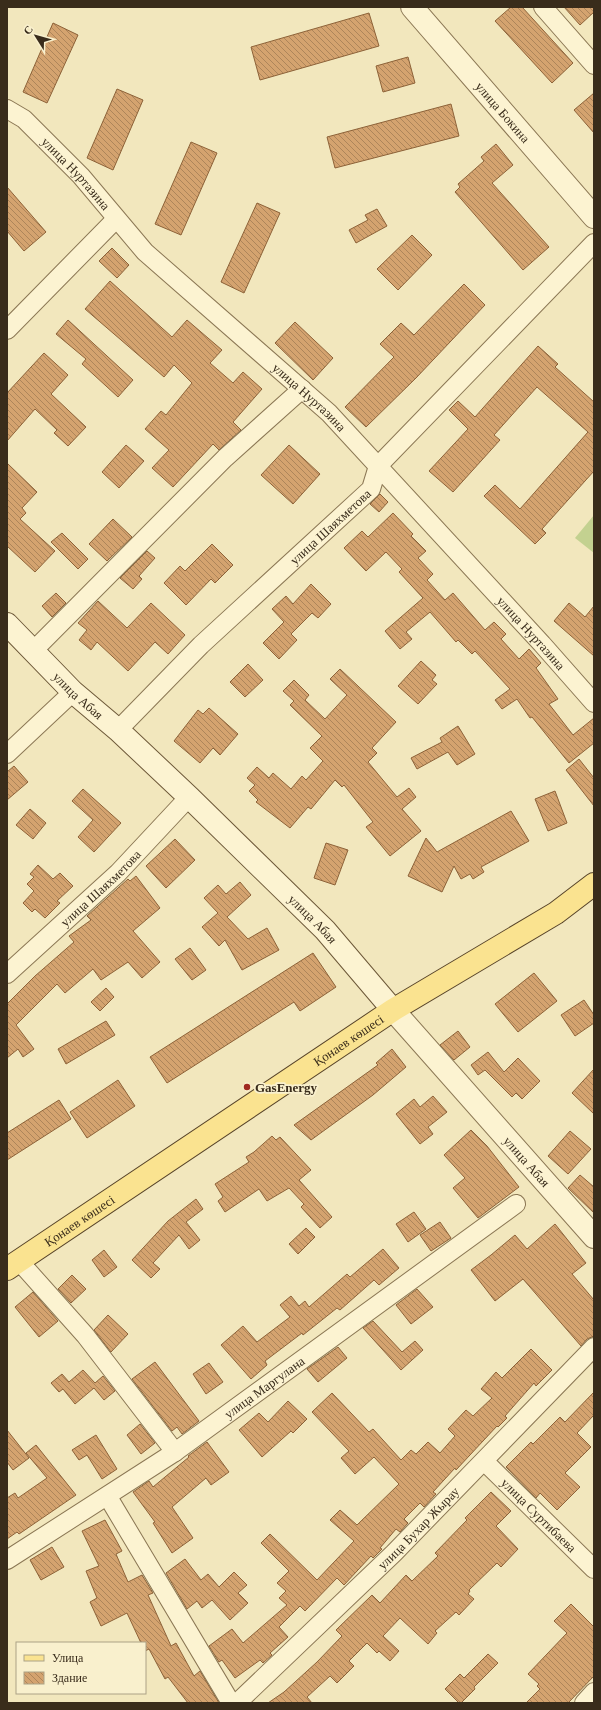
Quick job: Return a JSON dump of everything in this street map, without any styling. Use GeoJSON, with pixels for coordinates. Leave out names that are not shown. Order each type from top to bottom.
{"type":"FeatureCollection","features":[{"type":"Feature","properties":{"kind":"main road","name":"Қонаев көшесі"},"geometry":{"type":"LineString","coordinates":[[13,1265],[393,1010],[556,914],[594,884]]}},
{"type":"Feature","properties":{"kind":"street","name":"улица Бокина"},"geometry":{"type":"LineString","coordinates":[[412,7],[594,217]]}},
{"type":"Feature","properties":{"kind":"street"},"geometry":{"type":"LineString","coordinates":[[543,7],[594,65]]}},
{"type":"Feature","properties":{"kind":"street","name":"улица Нуртазина"},"geometry":{"type":"LineString","coordinates":[[7,109],[24,119],[81,176],[145,252],[329,413],[542,644],[594,703]]}},
{"type":"Feature","properties":{"kind":"street"},"geometry":{"type":"LineString","coordinates":[[7,330],[116,219]]}},
{"type":"Feature","properties":{"kind":"street","name":"улица Шаяхметова"},"geometry":{"type":"LineString","coordinates":[[118,730],[201,644],[371,489],[378,466],[594,244]]}},
{"type":"Feature","properties":{"kind":"street"},"geometry":{"type":"LineString","coordinates":[[33,651],[225,458],[302,389]]}},
{"type":"Feature","properties":{"kind":"street","name":"улица Абая"},"geometry":{"type":"LineString","coordinates":[[7,624],[73,692],[118,730],[326,930],[393,1010],[594,1237]]}},
{"type":"Feature","properties":{"kind":"street"},"geometry":{"type":"LineString","coordinates":[[7,754],[73,692]]}},
{"type":"Feature","properties":{"kind":"street","name":"улица Шаяхметова"},"geometry":{"type":"LineString","coordinates":[[7,974],[118,873],[189,797]]}},
{"type":"Feature","properties":{"kind":"street","name":"улица Маргулана"},"geometry":{"type":"LineString","coordinates":[[7,1560],[174,1452],[516,1204]]}},
{"type":"Feature","properties":{"kind":"street"},"geometry":{"type":"LineString","coordinates":[[13,1265],[85,1335],[174,1452]]}},
{"type":"Feature","properties":{"kind":"street","name":"улица Бухар Жырау"},"geometry":{"type":"LineString","coordinates":[[237,1703],[394,1553],[594,1347]]}},
{"type":"Feature","properties":{"kind":"street","name":"улица Суртибаева"},"geometry":{"type":"LineString","coordinates":[[484,1461],[594,1569]]}},
{"type":"Feature","properties":{"kind":"street"},"geometry":{"type":"LineString","coordinates":[[108,1496],[231,1703]]}},
{"type":"Feature","properties":{"kind":"street"},"geometry":{"type":"LineString","coordinates":[[584,1703],[594,1692]]}},
{"type":"Feature","properties":{"kind":"green space"},"geometry":{"type":"Polygon","coordinates":[[[594,515],[594,553],[575,538],[594,515]]]}},
{"type":"Feature","properties":{"kind":"building"},"geometry":{"type":"Polygon","coordinates":[[[511,7],[522,7],[573,63],[552,83],[495,21],[511,7]]]}},
{"type":"Feature","properties":{"kind":"building"},"geometry":{"type":"Polygon","coordinates":[[[564,7],[594,7],[594,12],[580,25],[564,7]]]}},
{"type":"Feature","properties":{"kind":"building"},"geometry":{"type":"Polygon","coordinates":[[[369,13],[379,46],[260,80],[251,47],[369,13]]]}},
{"type":"Feature","properties":{"kind":"building"},"geometry":{"type":"Polygon","coordinates":[[[53,23],[78,35],[47,103],[23,92],[53,23]]]}},
{"type":"Feature","properties":{"kind":"building"},"geometry":{"type":"Polygon","coordinates":[[[408,57],[415,83],[383,92],[376,66],[408,57]]]}},
{"type":"Feature","properties":{"kind":"building"},"geometry":{"type":"Polygon","coordinates":[[[117,89],[143,100],[113,170],[87,158],[117,89]]]}},
{"type":"Feature","properties":{"kind":"building"},"geometry":{"type":"Polygon","coordinates":[[[594,93],[594,133],[574,110],[594,93]]]}},
{"type":"Feature","properties":{"kind":"building"},"geometry":{"type":"Polygon","coordinates":[[[451,104],[459,136],[335,168],[327,137],[451,104]]]}},
{"type":"Feature","properties":{"kind":"building"},"geometry":{"type":"Polygon","coordinates":[[[191,142],[217,153],[181,235],[155,224],[191,142]]]}},
{"type":"Feature","properties":{"kind":"building"},"geometry":{"type":"Polygon","coordinates":[[[496,144],[513,165],[492,183],[549,247],[523,270],[455,192],[460,187],[458,184],[484,161],[481,157],[496,144]]]}},
{"type":"Feature","properties":{"kind":"building"},"geometry":{"type":"Polygon","coordinates":[[[7,187],[46,232],[24,251],[7,231],[7,187]]]}},
{"type":"Feature","properties":{"kind":"building"},"geometry":{"type":"Polygon","coordinates":[[[257,203],[280,213],[244,293],[221,282],[257,203]]]}},
{"type":"Feature","properties":{"kind":"building"},"geometry":{"type":"Polygon","coordinates":[[[377,209],[387,226],[356,243],[349,230],[368,220],[365,215],[377,209]]]}},
{"type":"Feature","properties":{"kind":"building"},"geometry":{"type":"Polygon","coordinates":[[[412,235],[432,255],[398,290],[377,269],[412,235]]]}},
{"type":"Feature","properties":{"kind":"building"},"geometry":{"type":"Polygon","coordinates":[[[112,248],[129,265],[117,278],[99,261],[112,248]]]}},
{"type":"Feature","properties":{"kind":"building"},"geometry":{"type":"Polygon","coordinates":[[[110,281],[172,337],[187,320],[222,350],[210,363],[233,383],[243,372],[262,389],[233,422],[241,430],[219,450],[213,444],[173,487],[152,468],[169,450],[145,429],[161,411],[166,415],[192,383],[174,365],[164,377],[85,309],[110,281]]]}},
{"type":"Feature","properties":{"kind":"building"},"geometry":{"type":"Polygon","coordinates":[[[464,284],[485,305],[416,378],[366,427],[345,407],[394,357],[380,344],[401,323],[414,335],[464,284]]]}},
{"type":"Feature","properties":{"kind":"building"},"geometry":{"type":"Polygon","coordinates":[[[68,320],[133,380],[118,397],[82,364],[86,359],[56,334],[68,320]]]}},
{"type":"Feature","properties":{"kind":"building"},"geometry":{"type":"Polygon","coordinates":[[[295,322],[333,358],[313,380],[275,343],[295,322]]]}},
{"type":"Feature","properties":{"kind":"building"},"geometry":{"type":"Polygon","coordinates":[[[538,346],[558,364],[555,367],[594,402],[594,471],[542,529],[546,533],[535,544],[484,496],[495,485],[520,509],[588,432],[537,387],[494,435],[500,440],[453,492],[429,471],[468,429],[449,410],[458,401],[475,417],[538,346]]]}},
{"type":"Feature","properties":{"kind":"building"},"geometry":{"type":"Polygon","coordinates":[[[44,353],[68,375],[51,394],[86,427],[68,446],[54,433],[57,430],[35,409],[7,441],[7,393],[44,353]]]}},
{"type":"Feature","properties":{"kind":"building"},"geometry":{"type":"Polygon","coordinates":[[[126,445],[144,461],[119,488],[102,472],[126,445]]]}},
{"type":"Feature","properties":{"kind":"building"},"geometry":{"type":"Polygon","coordinates":[[[289,445],[320,474],[293,504],[261,475],[289,445]]]}},
{"type":"Feature","properties":{"kind":"building"},"geometry":{"type":"Polygon","coordinates":[[[7,463],[37,492],[22,508],[26,513],[20,519],[55,551],[35,572],[7,546],[7,463]]]}},
{"type":"Feature","properties":{"kind":"building"},"geometry":{"type":"Polygon","coordinates":[[[380,494],[388,502],[379,512],[370,504],[380,494]]]}},
{"type":"Feature","properties":{"kind":"building"},"geometry":{"type":"Polygon","coordinates":[[[393,513],[413,534],[411,536],[426,551],[418,558],[433,574],[427,580],[445,600],[453,593],[485,630],[494,622],[506,634],[501,639],[519,659],[529,649],[541,663],[536,668],[558,699],[549,704],[573,735],[594,718],[594,743],[569,763],[532,717],[530,718],[517,699],[502,709],[495,700],[510,689],[475,651],[472,654],[458,640],[456,642],[430,612],[406,632],[412,639],[400,649],[385,631],[423,598],[399,572],[402,569],[386,552],[366,571],[344,548],[362,531],[368,537],[393,513]]]}},
{"type":"Feature","properties":{"kind":"building"},"geometry":{"type":"Polygon","coordinates":[[[113,519],[132,537],[107,561],[89,544],[113,519]]]}},
{"type":"Feature","properties":{"kind":"building"},"geometry":{"type":"Polygon","coordinates":[[[62,533],[88,559],[78,569],[51,542],[62,533]]]}},
{"type":"Feature","properties":{"kind":"building"},"geometry":{"type":"Polygon","coordinates":[[[212,544],[233,565],[215,583],[211,579],[186,605],[164,583],[180,566],[185,571],[212,544]]]}},
{"type":"Feature","properties":{"kind":"building"},"geometry":{"type":"Polygon","coordinates":[[[147,551],[155,558],[139,576],[142,579],[133,589],[120,578],[147,551]]]}},
{"type":"Feature","properties":{"kind":"building"},"geometry":{"type":"Polygon","coordinates":[[[311,584],[331,604],[318,618],[312,613],[291,634],[297,640],[279,659],[263,643],[284,622],[272,609],[286,596],[293,604],[311,584]]]}},
{"type":"Feature","properties":{"kind":"building"},"geometry":{"type":"Polygon","coordinates":[[[56,593],[66,603],[52,617],[42,606],[56,593]]]}},
{"type":"Feature","properties":{"kind":"building"},"geometry":{"type":"Polygon","coordinates":[[[98,601],[127,628],[151,603],[185,635],[168,654],[155,642],[128,671],[97,642],[91,650],[79,640],[87,630],[78,623],[98,601]]]}},
{"type":"Feature","properties":{"kind":"building"},"geometry":{"type":"Polygon","coordinates":[[[569,603],[585,617],[594,606],[594,656],[554,621],[569,603]]]}},
{"type":"Feature","properties":{"kind":"building"},"geometry":{"type":"Polygon","coordinates":[[[421,661],[436,675],[432,680],[437,684],[418,704],[398,686],[421,661]]]}},
{"type":"Feature","properties":{"kind":"building"},"geometry":{"type":"Polygon","coordinates":[[[248,664],[263,680],[245,697],[230,682],[248,664]]]}},
{"type":"Feature","properties":{"kind":"building"},"geometry":{"type":"Polygon","coordinates":[[[340,669],[396,722],[372,748],[377,753],[368,762],[397,797],[409,788],[416,797],[402,809],[421,831],[390,856],[366,827],[373,822],[344,785],[342,787],[335,780],[311,809],[308,807],[290,828],[256,802],[258,800],[249,791],[255,785],[247,778],[257,767],[269,778],[273,773],[291,789],[302,776],[306,780],[323,761],[310,748],[322,736],[290,705],[294,701],[283,691],[294,680],[309,695],[305,700],[325,719],[347,695],[330,679],[340,669]]]}},
{"type":"Feature","properties":{"kind":"building"},"geometry":{"type":"Polygon","coordinates":[[[209,708],[238,734],[220,755],[213,748],[200,763],[174,741],[198,710],[203,714],[209,708]]]}},
{"type":"Feature","properties":{"kind":"building"},"geometry":{"type":"Polygon","coordinates":[[[458,726],[475,754],[457,765],[448,752],[417,769],[411,758],[442,742],[440,738],[458,726]]]}},
{"type":"Feature","properties":{"kind":"building"},"geometry":{"type":"Polygon","coordinates":[[[579,759],[594,778],[594,806],[566,770],[579,759]]]}},
{"type":"Feature","properties":{"kind":"building"},"geometry":{"type":"Polygon","coordinates":[[[14,766],[28,782],[7,800],[7,772],[14,766]]]}},
{"type":"Feature","properties":{"kind":"building"},"geometry":{"type":"Polygon","coordinates":[[[83,789],[121,823],[94,852],[78,837],[93,820],[72,801],[83,789]]]}},
{"type":"Feature","properties":{"kind":"building"},"geometry":{"type":"Polygon","coordinates":[[[555,791],[567,823],[548,831],[535,799],[555,791]]]}},
{"type":"Feature","properties":{"kind":"building"},"geometry":{"type":"Polygon","coordinates":[[[30,809],[46,823],[33,839],[16,825],[30,809]]]}},
{"type":"Feature","properties":{"kind":"building"},"geometry":{"type":"Polygon","coordinates":[[[511,811],[529,841],[481,867],[484,872],[473,879],[470,874],[461,879],[454,866],[442,892],[408,876],[426,838],[437,852],[511,811]]]}},
{"type":"Feature","properties":{"kind":"building"},"geometry":{"type":"Polygon","coordinates":[[[175,839],[195,860],[166,888],[146,866],[175,839]]]}},
{"type":"Feature","properties":{"kind":"building"},"geometry":{"type":"Polygon","coordinates":[[[326,843],[348,850],[335,885],[314,878],[326,843]]]}},
{"type":"Feature","properties":{"kind":"building"},"geometry":{"type":"Polygon","coordinates":[[[38,865],[53,879],[60,873],[73,886],[57,901],[60,903],[45,918],[35,909],[32,912],[23,903],[34,891],[27,884],[34,877],[30,874],[38,865]]]}},
{"type":"Feature","properties":{"kind":"building"},"geometry":{"type":"Polygon","coordinates":[[[136,876],[160,908],[133,931],[160,962],[142,978],[128,962],[101,980],[93,969],[65,993],[57,984],[16,1025],[34,1049],[23,1057],[18,1049],[7,1058],[7,1004],[35,976],[74,942],[69,936],[91,920],[87,916],[128,879],[130,881],[136,876]]]}},
{"type":"Feature","properties":{"kind":"building"},"geometry":{"type":"Polygon","coordinates":[[[240,882],[251,895],[227,917],[248,939],[267,928],[279,950],[242,970],[225,940],[219,946],[202,927],[218,913],[204,898],[218,885],[226,894],[240,882]]]}},
{"type":"Feature","properties":{"kind":"building"},"geometry":{"type":"Polygon","coordinates":[[[190,948],[206,970],[192,980],[175,959],[190,948]]]}},
{"type":"Feature","properties":{"kind":"building"},"geometry":{"type":"Polygon","coordinates":[[[313,953],[336,987],[300,1011],[294,1002],[167,1083],[150,1057],[313,953]]]}},
{"type":"Feature","properties":{"kind":"building"},"geometry":{"type":"Polygon","coordinates":[[[534,973],[557,1001],[518,1032],[495,1004],[534,973]]]}},
{"type":"Feature","properties":{"kind":"building"},"geometry":{"type":"Polygon","coordinates":[[[106,988],[114,997],[100,1011],[91,1002],[106,988]]]}},
{"type":"Feature","properties":{"kind":"building"},"geometry":{"type":"Polygon","coordinates":[[[584,1000],[594,1015],[594,1023],[575,1036],[561,1015],[584,1000]]]}},
{"type":"Feature","properties":{"kind":"building"},"geometry":{"type":"Polygon","coordinates":[[[106,1021],[115,1035],[66,1064],[58,1049],[106,1021]]]}},
{"type":"Feature","properties":{"kind":"building"},"geometry":{"type":"Polygon","coordinates":[[[458,1031],[470,1047],[454,1060],[440,1045],[458,1031]]]}},
{"type":"Feature","properties":{"kind":"building"},"geometry":{"type":"Polygon","coordinates":[[[392,1049],[406,1067],[373,1095],[311,1140],[294,1125],[378,1065],[376,1063],[392,1049]]]}},
{"type":"Feature","properties":{"kind":"building"},"geometry":{"type":"Polygon","coordinates":[[[488,1052],[504,1072],[518,1058],[540,1081],[522,1099],[516,1093],[512,1097],[485,1070],[478,1075],[471,1065],[488,1052]]]}},
{"type":"Feature","properties":{"kind":"building"},"geometry":{"type":"Polygon","coordinates":[[[594,1069],[594,1114],[572,1093],[594,1069]]]}},
{"type":"Feature","properties":{"kind":"building"},"geometry":{"type":"Polygon","coordinates":[[[118,1080],[135,1106],[87,1138],[70,1112],[118,1080]]]}},
{"type":"Feature","properties":{"kind":"building"},"geometry":{"type":"Polygon","coordinates":[[[433,1096],[447,1112],[428,1127],[433,1134],[420,1144],[396,1114],[414,1099],[420,1107],[433,1096]]]}},
{"type":"Feature","properties":{"kind":"building"},"geometry":{"type":"Polygon","coordinates":[[[59,1100],[71,1119],[7,1160],[7,1133],[59,1100]]]}},
{"type":"Feature","properties":{"kind":"building"},"geometry":{"type":"Polygon","coordinates":[[[471,1130],[487,1146],[519,1187],[478,1218],[453,1188],[465,1178],[444,1155],[471,1130]]]}},
{"type":"Feature","properties":{"kind":"building"},"geometry":{"type":"Polygon","coordinates":[[[570,1131],[591,1149],[568,1174],[548,1156],[570,1131]]]}},
{"type":"Feature","properties":{"kind":"building"},"geometry":{"type":"Polygon","coordinates":[[[272,1136],[276,1140],[280,1137],[311,1170],[299,1180],[332,1217],[320,1228],[301,1207],[304,1204],[289,1188],[267,1201],[259,1189],[225,1212],[218,1201],[223,1197],[215,1184],[249,1162],[246,1157],[272,1136]]]}},
{"type":"Feature","properties":{"kind":"building"},"geometry":{"type":"Polygon","coordinates":[[[580,1175],[594,1187],[594,1213],[568,1188],[580,1175]]]}},
{"type":"Feature","properties":{"kind":"building"},"geometry":{"type":"Polygon","coordinates":[[[196,1199],[203,1209],[186,1222],[200,1240],[189,1249],[179,1235],[153,1263],[160,1269],[151,1278],[132,1260],[168,1221],[196,1199]]]}},
{"type":"Feature","properties":{"kind":"building"},"geometry":{"type":"Polygon","coordinates":[[[414,1212],[426,1229],[408,1242],[396,1224],[414,1212]]]}},
{"type":"Feature","properties":{"kind":"building"},"geometry":{"type":"Polygon","coordinates":[[[440,1222],[451,1238],[431,1251],[420,1235],[440,1222]]]}},
{"type":"Feature","properties":{"kind":"building"},"geometry":{"type":"Polygon","coordinates":[[[555,1224],[586,1263],[572,1274],[594,1300],[594,1336],[587,1339],[581,1346],[523,1279],[495,1301],[471,1270],[515,1235],[527,1249],[555,1224]]]}},
{"type":"Feature","properties":{"kind":"building"},"geometry":{"type":"Polygon","coordinates":[[[306,1228],[315,1237],[298,1254],[289,1244],[306,1228]]]}},
{"type":"Feature","properties":{"kind":"building"},"geometry":{"type":"Polygon","coordinates":[[[383,1249],[399,1268],[379,1285],[374,1280],[340,1310],[337,1308],[303,1335],[302,1333],[265,1361],[267,1365],[251,1379],[221,1345],[243,1326],[257,1342],[290,1317],[280,1305],[291,1296],[299,1306],[305,1301],[309,1307],[347,1274],[350,1277],[383,1249]]]}},
{"type":"Feature","properties":{"kind":"building"},"geometry":{"type":"Polygon","coordinates":[[[104,1250],[117,1267],[104,1277],[92,1260],[104,1250]]]}},
{"type":"Feature","properties":{"kind":"building"},"geometry":{"type":"Polygon","coordinates":[[[72,1275],[86,1289],[71,1303],[58,1289],[72,1275]]]}},
{"type":"Feature","properties":{"kind":"building"},"geometry":{"type":"Polygon","coordinates":[[[417,1289],[433,1307],[411,1324],[396,1305],[417,1289]]]}},
{"type":"Feature","properties":{"kind":"building"},"geometry":{"type":"Polygon","coordinates":[[[33,1292],[58,1321],[39,1337],[15,1307],[33,1292]]]}},
{"type":"Feature","properties":{"kind":"building"},"geometry":{"type":"Polygon","coordinates":[[[108,1315],[128,1334],[111,1352],[94,1330],[108,1315]]]}},
{"type":"Feature","properties":{"kind":"building"},"geometry":{"type":"Polygon","coordinates":[[[373,1321],[402,1352],[415,1341],[423,1350],[401,1370],[363,1328],[373,1321]]]}},
{"type":"Feature","properties":{"kind":"building"},"geometry":{"type":"Polygon","coordinates":[[[338,1347],[347,1358],[318,1382],[307,1369],[338,1347]]]}},
{"type":"Feature","properties":{"kind":"building"},"geometry":{"type":"Polygon","coordinates":[[[531,1349],[552,1370],[536,1386],[534,1383],[505,1416],[507,1418],[498,1427],[497,1426],[456,1470],[455,1468],[433,1492],[436,1494],[424,1507],[420,1503],[404,1519],[408,1523],[400,1532],[396,1529],[380,1548],[382,1549],[373,1558],[371,1556],[344,1585],[337,1578],[305,1611],[300,1606],[279,1627],[288,1637],[270,1653],[272,1655],[263,1663],[260,1660],[235,1678],[222,1660],[219,1662],[209,1646],[232,1629],[243,1643],[287,1605],[279,1598],[286,1591],[277,1583],[289,1571],[261,1543],[270,1534],[317,1580],[354,1541],[330,1520],[340,1510],[357,1525],[399,1484],[374,1457],[355,1474],[341,1458],[349,1451],[312,1412],[332,1393],[369,1432],[373,1429],[401,1460],[411,1450],[416,1454],[428,1442],[440,1453],[455,1436],[448,1429],[466,1410],[473,1416],[492,1398],[481,1389],[496,1372],[502,1378],[531,1349]]]}},
{"type":"Feature","properties":{"kind":"building"},"geometry":{"type":"Polygon","coordinates":[[[155,1362],[199,1421],[182,1434],[177,1427],[172,1431],[132,1379],[155,1362]]]}},
{"type":"Feature","properties":{"kind":"building"},"geometry":{"type":"Polygon","coordinates":[[[209,1363],[223,1382],[206,1394],[193,1374],[209,1363]]]}},
{"type":"Feature","properties":{"kind":"building"},"geometry":{"type":"Polygon","coordinates":[[[83,1370],[95,1383],[103,1376],[115,1391],[104,1400],[94,1388],[75,1404],[63,1389],[59,1392],[51,1383],[62,1374],[69,1382],[83,1370]]]}},
{"type":"Feature","properties":{"kind":"building"},"geometry":{"type":"Polygon","coordinates":[[[594,1392],[594,1415],[577,1433],[591,1447],[565,1473],[580,1487],[557,1510],[540,1493],[536,1498],[506,1467],[531,1442],[533,1444],[560,1417],[565,1422],[594,1392]]]}},
{"type":"Feature","properties":{"kind":"building"},"geometry":{"type":"Polygon","coordinates":[[[288,1401],[307,1419],[293,1433],[291,1431],[262,1457],[239,1430],[259,1413],[268,1422],[288,1401]]]}},
{"type":"Feature","properties":{"kind":"building"},"geometry":{"type":"Polygon","coordinates":[[[140,1424],[155,1443],[141,1454],[127,1435],[140,1424]]]}},
{"type":"Feature","properties":{"kind":"building"},"geometry":{"type":"Polygon","coordinates":[[[7,1430],[29,1458],[13,1470],[7,1462],[7,1430]]]}},
{"type":"Feature","properties":{"kind":"building"},"geometry":{"type":"Polygon","coordinates":[[[96,1435],[117,1469],[102,1479],[87,1455],[79,1460],[72,1450],[96,1435]]]}},
{"type":"Feature","properties":{"kind":"building"},"geometry":{"type":"Polygon","coordinates":[[[207,1442],[229,1472],[211,1485],[206,1478],[172,1507],[193,1538],[172,1553],[153,1523],[155,1522],[133,1492],[149,1481],[153,1487],[189,1457],[188,1456],[207,1442]]]}},
{"type":"Feature","properties":{"kind":"building"},"geometry":{"type":"Polygon","coordinates":[[[36,1445],[76,1495],[19,1534],[17,1532],[7,1539],[7,1498],[15,1493],[18,1498],[47,1478],[26,1453],[36,1445]]]}},
{"type":"Feature","properties":{"kind":"building"},"geometry":{"type":"Polygon","coordinates":[[[491,1492],[511,1511],[496,1526],[518,1549],[501,1567],[497,1563],[469,1590],[470,1591],[468,1594],[474,1599],[459,1615],[456,1612],[435,1631],[437,1633],[428,1644],[400,1618],[383,1636],[399,1651],[390,1661],[379,1651],[377,1653],[367,1643],[349,1661],[354,1666],[337,1683],[330,1676],[307,1697],[312,1703],[268,1703],[284,1692],[317,1662],[342,1636],[336,1630],[372,1595],[380,1603],[406,1575],[412,1581],[438,1556],[435,1553],[467,1520],[465,1518],[491,1492]]]}},
{"type":"Feature","properties":{"kind":"building"},"geometry":{"type":"Polygon","coordinates":[[[105,1520],[122,1551],[116,1554],[128,1582],[142,1575],[153,1593],[148,1595],[171,1646],[176,1643],[194,1676],[200,1671],[219,1703],[188,1703],[168,1677],[165,1679],[149,1649],[146,1650],[146,1642],[141,1642],[127,1613],[101,1626],[90,1602],[97,1598],[86,1571],[99,1566],[82,1531],[105,1520]]]}},
{"type":"Feature","properties":{"kind":"building"},"geometry":{"type":"Polygon","coordinates":[[[52,1547],[64,1567],[41,1580],[30,1560],[52,1547]]]}},
{"type":"Feature","properties":{"kind":"building"},"geometry":{"type":"Polygon","coordinates":[[[185,1559],[201,1580],[208,1574],[219,1587],[234,1572],[247,1585],[238,1593],[248,1603],[230,1620],[212,1600],[202,1608],[197,1601],[187,1609],[166,1573],[185,1559]]]}},
{"type":"Feature","properties":{"kind":"building"},"geometry":{"type":"Polygon","coordinates":[[[571,1604],[594,1627],[594,1676],[568,1703],[526,1703],[540,1689],[537,1686],[539,1684],[528,1674],[567,1633],[554,1621],[571,1604]]]}},
{"type":"Feature","properties":{"kind":"building"},"geometry":{"type":"Polygon","coordinates":[[[488,1654],[498,1663],[474,1687],[475,1689],[461,1703],[459,1703],[445,1689],[460,1674],[464,1678],[488,1654]]]}},
{"type":"Feature","properties":{"kind":"place","name":"GasEnergy"},"geometry":{"type":"Point","coordinates":[247,1087]}}]}
